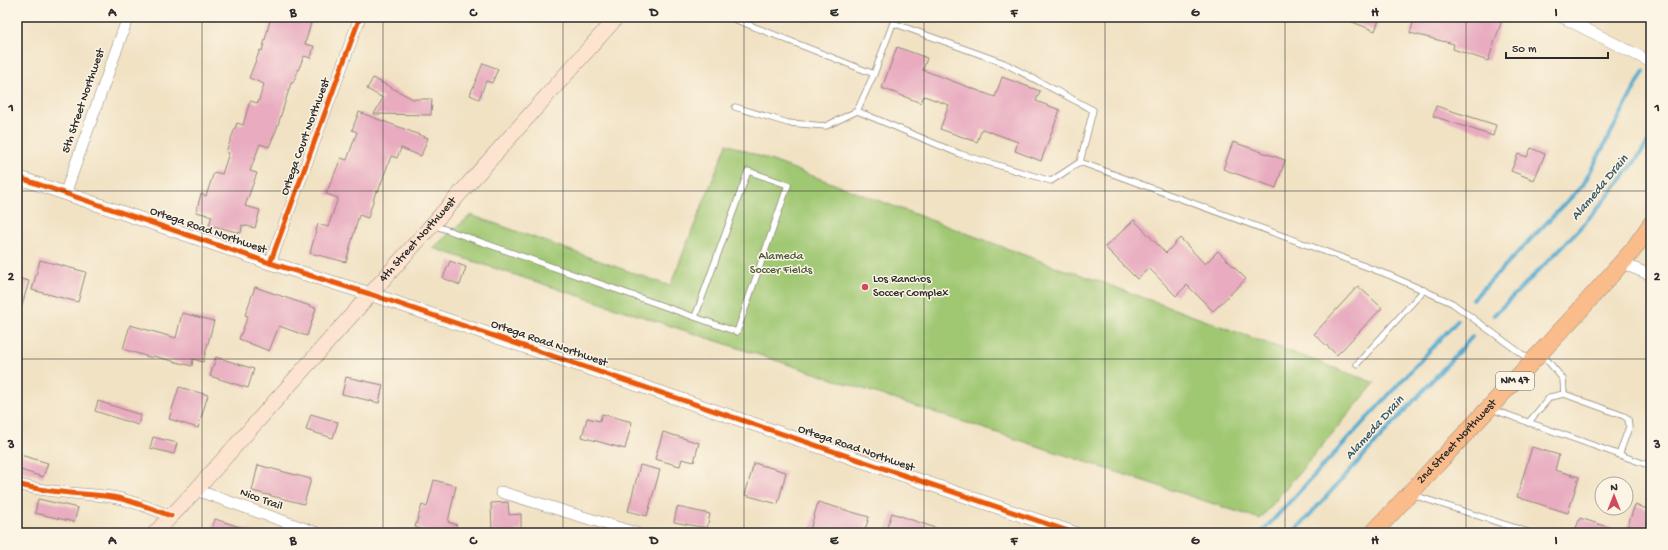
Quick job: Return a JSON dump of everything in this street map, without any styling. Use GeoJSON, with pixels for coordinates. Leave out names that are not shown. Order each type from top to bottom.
{"type":"FeatureCollection","features":[{"type":"Feature","properties":{"kind":"main road","name":"4th Street Northwest"},"geometry":{"type":"LineString","coordinates":[[156,533],[617,17]]}},
{"type":"Feature","properties":{"kind":"main road","name":"2nd Street Northwest"},"geometry":{"type":"LineString","coordinates":[[1373,533],[1411,494],[1537,357],[1621,263],[1651,224]]}},
{"type":"Feature","properties":{"kind":"street","name":"5th Street Northwest"},"geometry":{"type":"LineString","coordinates":[[65,194],[128,17]]}},
{"type":"Feature","properties":{"kind":"street","name":"Ortega Court Northwest"},"geometry":{"type":"LineString","coordinates":[[270,263],[360,17]]}},
{"type":"Feature","properties":{"kind":"street"},"geometry":{"type":"LineString","coordinates":[[1562,17],[1651,62]]}},
{"type":"Feature","properties":{"kind":"street","name":"Ortega Road Northwest"},"geometry":{"type":"LineString","coordinates":[[17,177],[270,263],[370,294],[1074,533]]}},
{"type":"Feature","properties":{"kind":"street"},"geometry":{"type":"LineString","coordinates":[[1621,263],[1651,275]]}},
{"type":"Feature","properties":{"kind":"street"},"geometry":{"type":"LineString","coordinates":[[17,484],[83,495],[113,497],[171,516]]}},
{"type":"Feature","properties":{"kind":"street","name":"Nico Trail"},"geometry":{"type":"LineString","coordinates":[[196,490],[317,533]]}},
{"type":"Feature","properties":{"kind":"street"},"geometry":{"type":"LineString","coordinates":[[501,492],[636,533]]}},
{"type":"Feature","properties":{"kind":"lane"},"geometry":{"type":"LineString","coordinates":[[729,17],[874,74]]}},
{"type":"Feature","properties":{"kind":"lane"},"geometry":{"type":"LineString","coordinates":[[735,107],[788,123],[826,126],[857,111],[874,74],[893,23],[1004,63],[1093,110],[1080,162],[1051,181],[960,154],[857,111]]}},
{"type":"Feature","properties":{"kind":"lane"},"geometry":{"type":"LineString","coordinates":[[1080,162],[1199,204],[1391,276],[1452,303],[1537,357],[1563,379],[1564,394]]}},
{"type":"Feature","properties":{"kind":"lane"},"geometry":{"type":"LineString","coordinates":[[432,224],[737,332],[788,185],[748,171],[695,317]]}},
{"type":"Feature","properties":{"kind":"lane"},"geometry":{"type":"LineString","coordinates":[[1357,364],[1424,290]]}},
{"type":"Feature","properties":{"kind":"lane"},"geometry":{"type":"LineString","coordinates":[[1528,423],[1550,397],[1564,394],[1624,416],[1628,419],[1629,427],[1620,455]]}},
{"type":"Feature","properties":{"kind":"lane"},"geometry":{"type":"LineString","coordinates":[[1489,409],[1651,466]]}},
{"type":"Feature","properties":{"kind":"lane"},"geometry":{"type":"LineString","coordinates":[[1411,494],[1531,533]]}},
{"type":"Feature","properties":{"kind":"green space","name":"Alameda Soccer Fields"},"geometry":{"type":"Polygon","coordinates":[[[727,144],[1070,272],[1071,271],[1375,383],[1260,519],[433,248],[471,215],[670,286],[727,144]]]}},
{"type":"Feature","properties":{"kind":"building"},"geometry":{"type":"Polygon","coordinates":[[[271,17],[286,17],[311,23],[305,44],[314,46],[311,58],[304,56],[293,83],[291,83],[277,128],[269,147],[260,144],[250,171],[257,173],[245,206],[260,210],[255,228],[242,225],[241,233],[209,225],[212,216],[196,212],[201,194],[206,196],[214,172],[222,174],[229,153],[226,152],[237,123],[243,125],[250,101],[258,103],[264,84],[249,78],[260,50],[262,51],[271,17]]]}},
{"type":"Feature","properties":{"kind":"building"},"geometry":{"type":"Polygon","coordinates":[[[1340,17],[1380,17],[1375,31],[1340,17]]]}},
{"type":"Feature","properties":{"kind":"building"},"geometry":{"type":"Polygon","coordinates":[[[1415,17],[1503,17],[1488,61],[1453,49],[1454,44],[1410,33],[1415,17]]]}},
{"type":"Feature","properties":{"kind":"building"},"geometry":{"type":"Polygon","coordinates":[[[897,47],[927,58],[923,70],[995,97],[1002,77],[1040,91],[1036,101],[1060,110],[1041,161],[1015,151],[1018,142],[982,129],[977,142],[940,129],[949,105],[924,96],[921,103],[882,88],[897,47]]]}},
{"type":"Feature","properties":{"kind":"building"},"geometry":{"type":"Polygon","coordinates":[[[483,63],[498,69],[492,83],[486,81],[479,99],[470,95],[483,63]]]}},
{"type":"Feature","properties":{"kind":"building"},"geometry":{"type":"Polygon","coordinates":[[[373,78],[413,99],[432,99],[431,115],[374,114],[383,98],[367,89],[373,78]]]}},
{"type":"Feature","properties":{"kind":"building"},"geometry":{"type":"Polygon","coordinates":[[[1436,106],[1496,125],[1493,136],[1433,116],[1436,106]]]}},
{"type":"Feature","properties":{"kind":"building"},"geometry":{"type":"Polygon","coordinates":[[[359,112],[428,138],[421,156],[401,148],[397,158],[391,156],[378,192],[376,191],[368,218],[359,215],[346,262],[310,253],[318,224],[328,227],[338,198],[326,194],[341,158],[347,160],[357,132],[352,130],[359,112]]]}},
{"type":"Feature","properties":{"kind":"building"},"geometry":{"type":"Polygon","coordinates":[[[1233,142],[1285,160],[1276,188],[1223,169],[1233,142]]]}},
{"type":"Feature","properties":{"kind":"building"},"geometry":{"type":"Polygon","coordinates":[[[1531,148],[1545,154],[1534,180],[1511,171],[1518,154],[1527,157],[1531,148]]]}},
{"type":"Feature","properties":{"kind":"building"},"geometry":{"type":"Polygon","coordinates":[[[1134,220],[1166,253],[1180,238],[1205,264],[1218,251],[1246,279],[1213,311],[1187,285],[1176,296],[1149,268],[1137,279],[1105,247],[1134,220]]]}},
{"type":"Feature","properties":{"kind":"building"},"geometry":{"type":"Polygon","coordinates":[[[40,260],[86,272],[78,302],[32,290],[40,260]]]}},
{"type":"Feature","properties":{"kind":"building"},"geometry":{"type":"Polygon","coordinates":[[[450,261],[466,267],[460,285],[443,278],[450,261]]]}},
{"type":"Feature","properties":{"kind":"building"},"geometry":{"type":"Polygon","coordinates":[[[17,278],[29,281],[20,312],[17,311],[17,278]]]}},
{"type":"Feature","properties":{"kind":"building"},"geometry":{"type":"Polygon","coordinates":[[[1358,286],[1382,308],[1337,355],[1314,334],[1358,286]]]}},
{"type":"Feature","properties":{"kind":"building"},"geometry":{"type":"Polygon","coordinates":[[[255,287],[316,308],[307,336],[279,326],[269,351],[239,339],[248,316],[245,315],[255,287]]]}},
{"type":"Feature","properties":{"kind":"building"},"geometry":{"type":"Polygon","coordinates":[[[182,313],[214,321],[203,362],[193,359],[192,366],[153,356],[152,358],[123,349],[130,325],[176,338],[182,313]]]}},
{"type":"Feature","properties":{"kind":"building"},"geometry":{"type":"Polygon","coordinates":[[[216,357],[254,369],[248,388],[210,376],[216,357]]]}},
{"type":"Feature","properties":{"kind":"building"},"geometry":{"type":"Polygon","coordinates":[[[346,377],[383,385],[379,403],[342,394],[346,377]]]}},
{"type":"Feature","properties":{"kind":"building"},"geometry":{"type":"Polygon","coordinates":[[[179,387],[208,395],[198,428],[169,419],[179,387]]]}},
{"type":"Feature","properties":{"kind":"building"},"geometry":{"type":"Polygon","coordinates":[[[98,401],[141,415],[138,425],[95,411],[98,401]]]}},
{"type":"Feature","properties":{"kind":"building"},"geometry":{"type":"Polygon","coordinates":[[[311,414],[338,422],[333,438],[306,430],[311,414]]]}},
{"type":"Feature","properties":{"kind":"building"},"geometry":{"type":"Polygon","coordinates":[[[602,414],[632,422],[625,449],[582,437],[587,418],[600,421],[602,414]]]}},
{"type":"Feature","properties":{"kind":"building"},"geometry":{"type":"Polygon","coordinates":[[[663,432],[699,443],[694,462],[682,459],[680,466],[655,459],[663,432]]]}},
{"type":"Feature","properties":{"kind":"building"},"geometry":{"type":"Polygon","coordinates":[[[153,437],[177,443],[174,454],[150,448],[153,437]]]}},
{"type":"Feature","properties":{"kind":"building"},"geometry":{"type":"Polygon","coordinates":[[[1532,447],[1559,455],[1555,470],[1579,477],[1568,513],[1517,497],[1532,447]]]}},
{"type":"Feature","properties":{"kind":"building"},"geometry":{"type":"Polygon","coordinates":[[[17,454],[48,463],[43,477],[17,469],[17,454]]]}},
{"type":"Feature","properties":{"kind":"building"},"geometry":{"type":"Polygon","coordinates":[[[754,463],[786,472],[778,504],[745,495],[754,463]]]}},
{"type":"Feature","properties":{"kind":"building"},"geometry":{"type":"Polygon","coordinates":[[[258,465],[311,479],[304,504],[252,491],[258,465]]]}},
{"type":"Feature","properties":{"kind":"building"},"geometry":{"type":"Polygon","coordinates":[[[640,465],[660,470],[647,516],[628,511],[640,465]]]}},
{"type":"Feature","properties":{"kind":"building"},"geometry":{"type":"Polygon","coordinates":[[[434,480],[456,486],[448,522],[457,525],[454,533],[431,533],[415,527],[422,505],[427,507],[434,480]]]}},
{"type":"Feature","properties":{"kind":"building"},"geometry":{"type":"Polygon","coordinates":[[[38,499],[78,508],[74,522],[35,513],[38,499]]]}},
{"type":"Feature","properties":{"kind":"building"},"geometry":{"type":"Polygon","coordinates":[[[508,502],[509,515],[521,514],[521,531],[516,531],[516,533],[492,532],[491,503],[508,502]]]}},
{"type":"Feature","properties":{"kind":"building"},"geometry":{"type":"Polygon","coordinates":[[[818,502],[869,517],[864,533],[820,533],[810,530],[818,502]]]}},
{"type":"Feature","properties":{"kind":"building"},"geometry":{"type":"Polygon","coordinates":[[[1635,505],[1651,510],[1643,533],[1625,533],[1631,516],[1634,516],[1635,505]]]}},
{"type":"Feature","properties":{"kind":"building"},"geometry":{"type":"Polygon","coordinates":[[[677,507],[710,514],[707,528],[674,522],[677,507]]]}},
{"type":"Feature","properties":{"kind":"building"},"geometry":{"type":"Polygon","coordinates":[[[892,513],[944,531],[943,533],[885,533],[892,513]]]}},
{"type":"Feature","properties":{"kind":"building"},"geometry":{"type":"Polygon","coordinates":[[[1580,518],[1620,531],[1620,533],[1574,533],[1580,518]]]}},
{"type":"Feature","properties":{"kind":"building"},"geometry":{"type":"Polygon","coordinates":[[[215,519],[252,531],[252,533],[210,533],[215,519]]]}},
{"type":"Feature","properties":{"kind":"waterway"},"geometry":{"type":"LineString","coordinates":[[1473,299],[1583,185],[1644,71]]}},
{"type":"Feature","properties":{"kind":"waterway","name":"Alameda Drain"},"geometry":{"type":"LineString","coordinates":[[1494,315],[1557,252],[1597,209],[1634,163],[1651,138]]}},
{"type":"Feature","properties":{"kind":"waterway"},"geometry":{"type":"LineString","coordinates":[[1261,533],[1458,320]]}},
{"type":"Feature","properties":{"kind":"waterway","name":"Alameda Drain"},"geometry":{"type":"LineString","coordinates":[[1293,533],[1472,337]]}},
{"type":"Feature","properties":{"kind":"cycle path"},"geometry":{"type":"LineString","coordinates":[[270,263],[360,17]]}},
{"type":"Feature","properties":{"kind":"cycle path"},"geometry":{"type":"LineString","coordinates":[[17,177],[270,263],[370,294],[1074,533]]}},
{"type":"Feature","properties":{"kind":"cycle path"},"geometry":{"type":"LineString","coordinates":[[17,484],[52,491],[119,498],[171,516]]}},
{"type":"Feature","properties":{"kind":"place","name":"Los Ranchos Soccer Complex"},"geometry":{"type":"Point","coordinates":[865,287]}}]}
